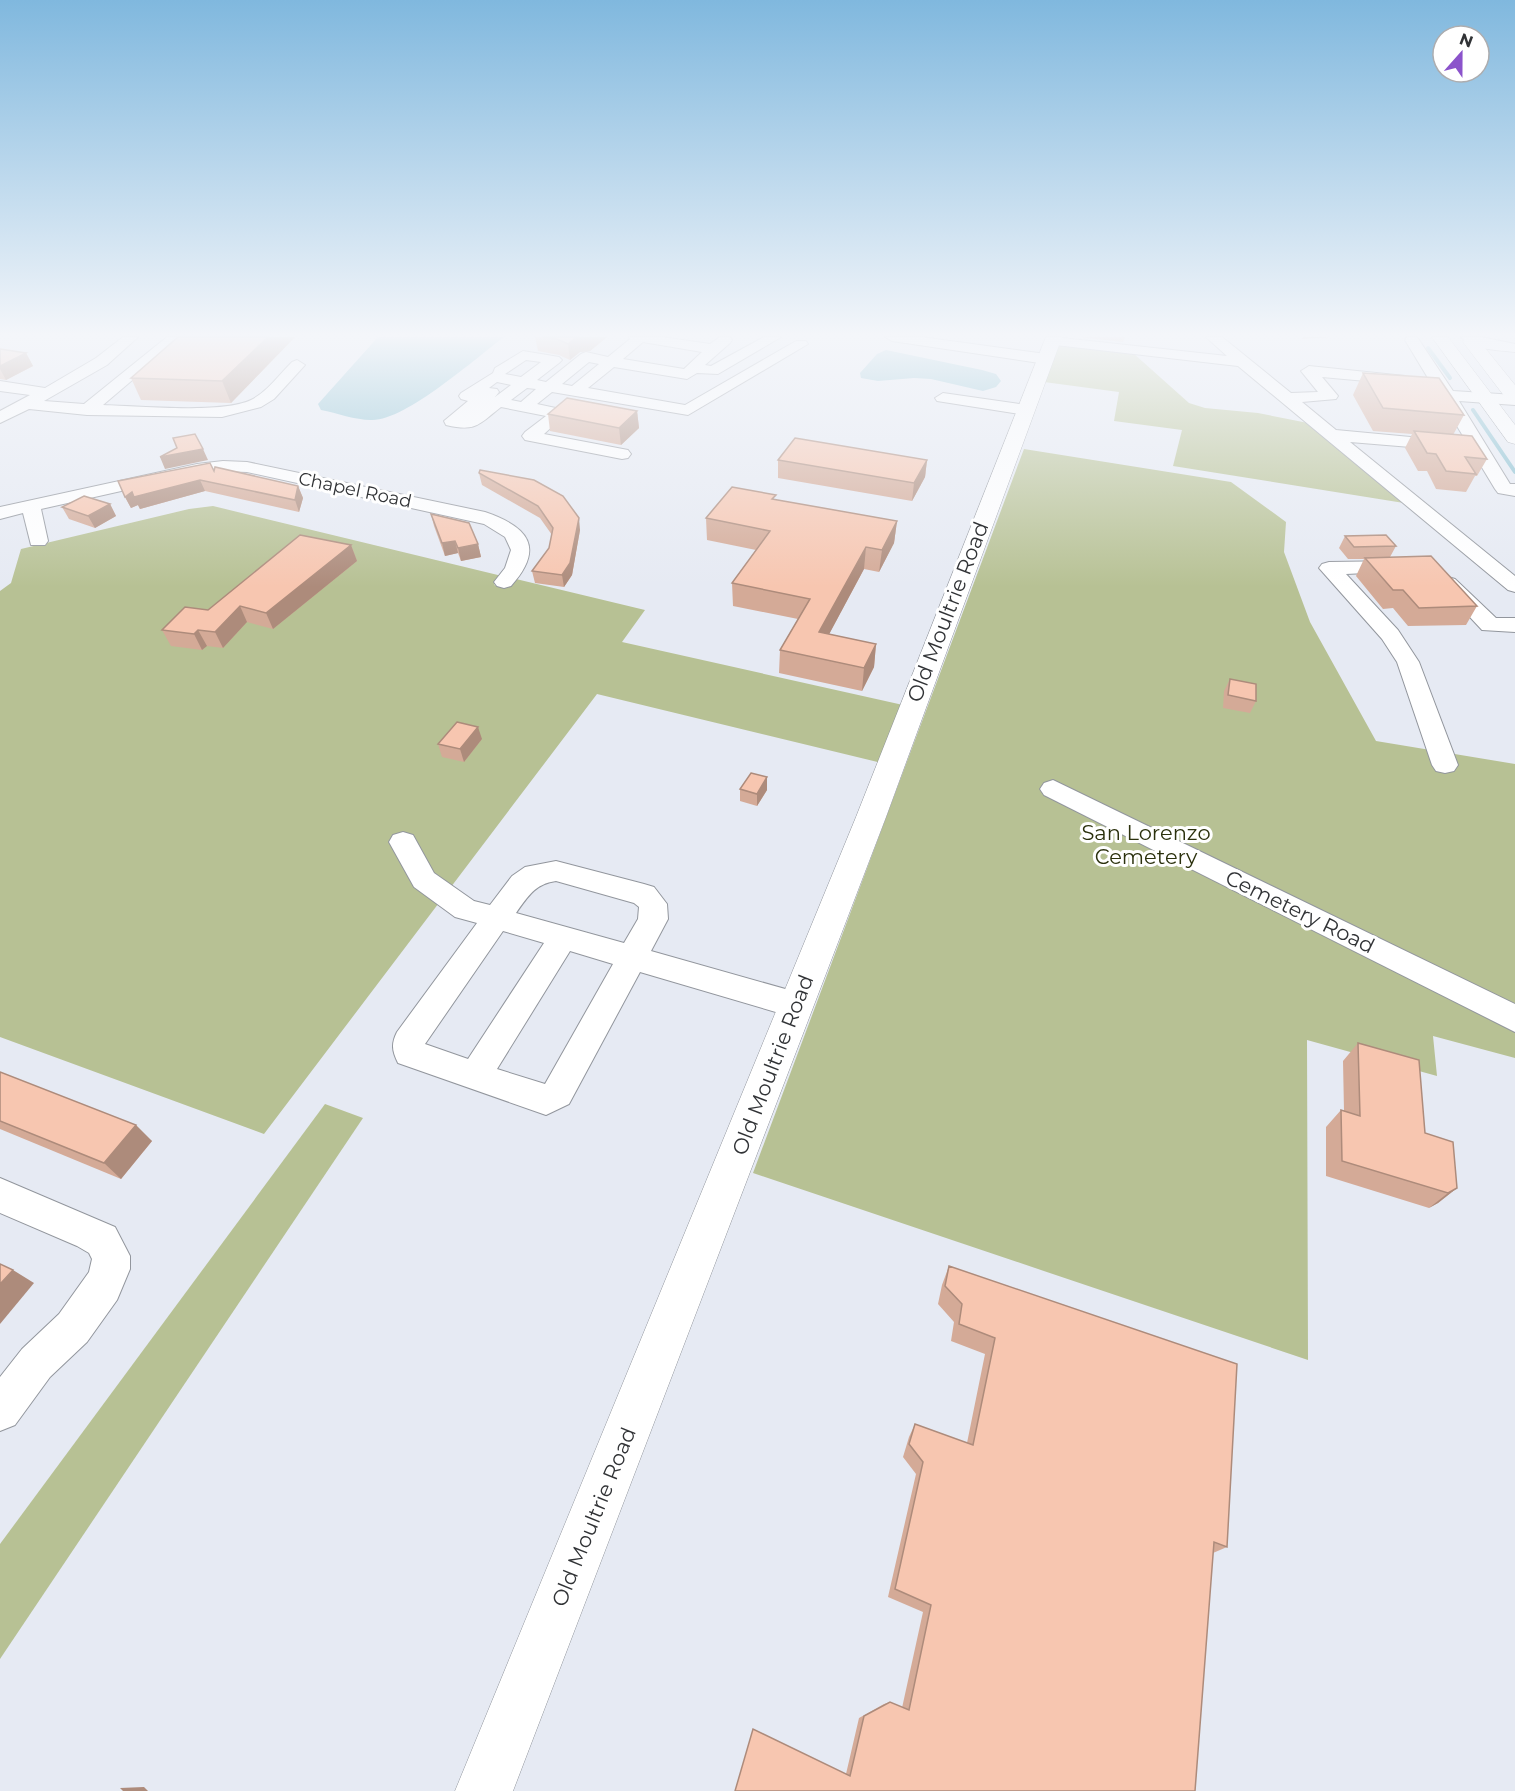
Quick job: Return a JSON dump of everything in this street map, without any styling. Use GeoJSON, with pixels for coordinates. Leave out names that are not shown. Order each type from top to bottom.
{"type":"FeatureCollection","features":[{"type":"Feature","properties":{"kind":"main road","name":"Old Moultrie Road"},"geometry":{"type":"LineString","coordinates":[[484,1791],[723,1193],[950,614],[1022,421]]}},
{"type":"Feature","properties":{"kind":"main road"},"geometry":{"type":"LineString","coordinates":[[1502,421],[1515,438]]}},
{"type":"Feature","properties":{"kind":"street"},"geometry":{"type":"LineString","coordinates":[[453,421],[469,424],[474,421]]}},
{"type":"Feature","properties":{"kind":"street"},"geometry":{"type":"LineString","coordinates":[[550,421],[531,436],[622,454]]}},
{"type":"Feature","properties":{"kind":"street"},"geometry":{"type":"LineString","coordinates":[[1316,421],[1515,586]]}},
{"type":"Feature","properties":{"kind":"street"},"geometry":{"type":"LineString","coordinates":[[1463,421],[1504,489],[1515,490]]}},
{"type":"Feature","properties":{"kind":"street"},"geometry":{"type":"LineString","coordinates":[[1334,435],[1479,447]]}},
{"type":"Feature","properties":{"kind":"street","name":"Chapel Road"},"geometry":{"type":"LineString","coordinates":[[0,513],[197,469],[223,466],[247,467],[478,516],[501,524],[518,540],[521,549],[517,568],[504,582]]}},
{"type":"Feature","properties":{"kind":"street"},"geometry":{"type":"LineString","coordinates":[[31,506],[38,541]]}},
{"type":"Feature","properties":{"kind":"street"},"geometry":{"type":"LineString","coordinates":[[1445,765],[1408,662],[1390,635],[1329,568],[1425,566],[1490,625],[1515,625]]}},
{"type":"Feature","properties":{"kind":"street","name":"Cemetery Road"},"geometry":{"type":"LineString","coordinates":[[1053,789],[1515,1019]]}},
{"type":"Feature","properties":{"kind":"street"},"geometry":{"type":"LineString","coordinates":[[403,843],[424,880],[465,909],[796,1005]]}},
{"type":"Feature","properties":{"kind":"street"},"geometry":{"type":"LineString","coordinates":[[556,871],[644,895],[653,904],[653,919],[632,959],[557,1094],[546,1100],[409,1053],[408,1042],[496,918],[522,883],[534,874],[556,871]]}},
{"type":"Feature","properties":{"kind":"street"},"geometry":{"type":"LineString","coordinates":[[475,1076],[563,938]]}},
{"type":"Feature","properties":{"kind":"street"},"geometry":{"type":"LineString","coordinates":[[0,1195],[90,1233],[102,1240],[111,1256],[111,1269],[103,1286],[73,1328],[50,1374],[12,1421],[0,1431]]}},
{"type":"Feature","properties":{"kind":"street"},"geometry":{"type":"LineString","coordinates":[[0,1410],[36,1363],[73,1328]]}},
{"type":"Feature","properties":{"kind":"green space"},"geometry":{"type":"Polygon","coordinates":[[[1114,421],[1296,421],[1313,424],[1410,504],[1173,466],[1182,430],[1114,421]]]}},
{"type":"Feature","properties":{"kind":"green space","name":"San Lorenzo Cemetery"},"geometry":{"type":"Polygon","coordinates":[[[1024,449],[1231,482],[1286,522],[1284,552],[1310,622],[1376,741],[1515,764],[1515,1058],[1433,1036],[1437,1076],[1307,1040],[1308,1360],[753,1173],[1024,449]]]}},
{"type":"Feature","properties":{"kind":"green space"},"geometry":{"type":"Polygon","coordinates":[[[213,506],[502,576],[494,585],[507,588],[516,579],[645,610],[622,642],[912,707],[890,765],[597,694],[264,1134],[0,1037],[0,591],[11,583],[21,549],[189,509],[213,506]]]}},
{"type":"Feature","properties":{"kind":"green space"},"geometry":{"type":"Polygon","coordinates":[[[325,1104],[363,1118],[0,1659],[0,1544],[325,1104]]]}},
{"type":"Feature","properties":{"kind":"building"},"geometry":{"type":"Polygon","coordinates":[[[581,421],[627,421],[619,428],[581,421]]]}},
{"type":"Feature","properties":{"kind":"building"},"geometry":{"type":"Polygon","coordinates":[[[1414,431],[1472,436],[1487,459],[1465,457],[1476,474],[1446,471],[1436,454],[1427,453],[1414,431]]]}},
{"type":"Feature","properties":{"kind":"building"},"geometry":{"type":"Polygon","coordinates":[[[195,434],[203,449],[160,457],[177,448],[173,438],[195,434]]]}},
{"type":"Feature","properties":{"kind":"building"},"geometry":{"type":"Polygon","coordinates":[[[795,438],[927,460],[914,483],[778,460],[795,438]]]}},
{"type":"Feature","properties":{"kind":"building"},"geometry":{"type":"Polygon","coordinates":[[[210,463],[214,471],[215,467],[298,486],[295,500],[200,480],[134,497],[132,492],[125,497],[118,481],[210,463]]]}},
{"type":"Feature","properties":{"kind":"building"},"geometry":{"type":"Polygon","coordinates":[[[480,470],[534,480],[563,496],[579,518],[570,563],[562,575],[532,571],[549,548],[553,528],[538,506],[479,473],[480,470]]]}},
{"type":"Feature","properties":{"kind":"building"},"geometry":{"type":"Polygon","coordinates":[[[732,487],[776,495],[772,499],[897,521],[882,550],[866,547],[819,632],[876,644],[864,668],[780,650],[810,599],[732,583],[770,531],[706,518],[732,487]]]}},
{"type":"Feature","properties":{"kind":"building"},"geometry":{"type":"Polygon","coordinates":[[[84,496],[110,504],[88,516],[62,507],[84,496]]]}},
{"type":"Feature","properties":{"kind":"building"},"geometry":{"type":"Polygon","coordinates":[[[431,514],[469,523],[478,544],[458,548],[455,541],[442,543],[431,514]]]}},
{"type":"Feature","properties":{"kind":"building"},"geometry":{"type":"Polygon","coordinates":[[[300,535],[351,545],[266,613],[240,606],[215,632],[198,630],[194,634],[162,630],[185,607],[208,610],[300,535]]]}},
{"type":"Feature","properties":{"kind":"building"},"geometry":{"type":"Polygon","coordinates":[[[1386,535],[1396,546],[1354,547],[1345,536],[1386,535]]]}},
{"type":"Feature","properties":{"kind":"building"},"geometry":{"type":"Polygon","coordinates":[[[1431,556],[1477,606],[1419,608],[1403,590],[1393,590],[1365,558],[1431,556]]]}},
{"type":"Feature","properties":{"kind":"building"},"geometry":{"type":"Polygon","coordinates":[[[1230,679],[1256,684],[1256,701],[1228,695],[1230,679]]]}},
{"type":"Feature","properties":{"kind":"building"},"geometry":{"type":"Polygon","coordinates":[[[457,722],[478,727],[460,749],[438,744],[457,722]]]}},
{"type":"Feature","properties":{"kind":"building"},"geometry":{"type":"Polygon","coordinates":[[[751,773],[767,777],[757,794],[740,789],[751,773]]]}},
{"type":"Feature","properties":{"kind":"building"},"geometry":{"type":"Polygon","coordinates":[[[1358,1043],[1419,1060],[1425,1133],[1453,1142],[1457,1188],[1448,1193],[1342,1161],[1341,1110],[1360,1116],[1358,1043]]]}},
{"type":"Feature","properties":{"kind":"building"},"geometry":{"type":"Polygon","coordinates":[[[0,1072],[136,1125],[104,1163],[0,1121],[0,1072]]]}},
{"type":"Feature","properties":{"kind":"building"},"geometry":{"type":"Polygon","coordinates":[[[0,1264],[13,1270],[0,1284],[0,1264]]]}},
{"type":"Feature","properties":{"kind":"building"},"geometry":{"type":"Polygon","coordinates":[[[949,1266],[1237,1364],[1227,1547],[1214,1542],[1195,1791],[735,1791],[753,1729],[850,1776],[864,1716],[890,1702],[909,1710],[931,1605],[895,1589],[923,1462],[909,1444],[915,1424],[973,1445],[995,1338],[959,1324],[962,1304],[945,1286],[949,1266]]]}},
{"type":"Feature","properties":{"kind":"waterway"},"geometry":{"type":"LineString","coordinates":[[1480,421],[1515,472]]}}]}
